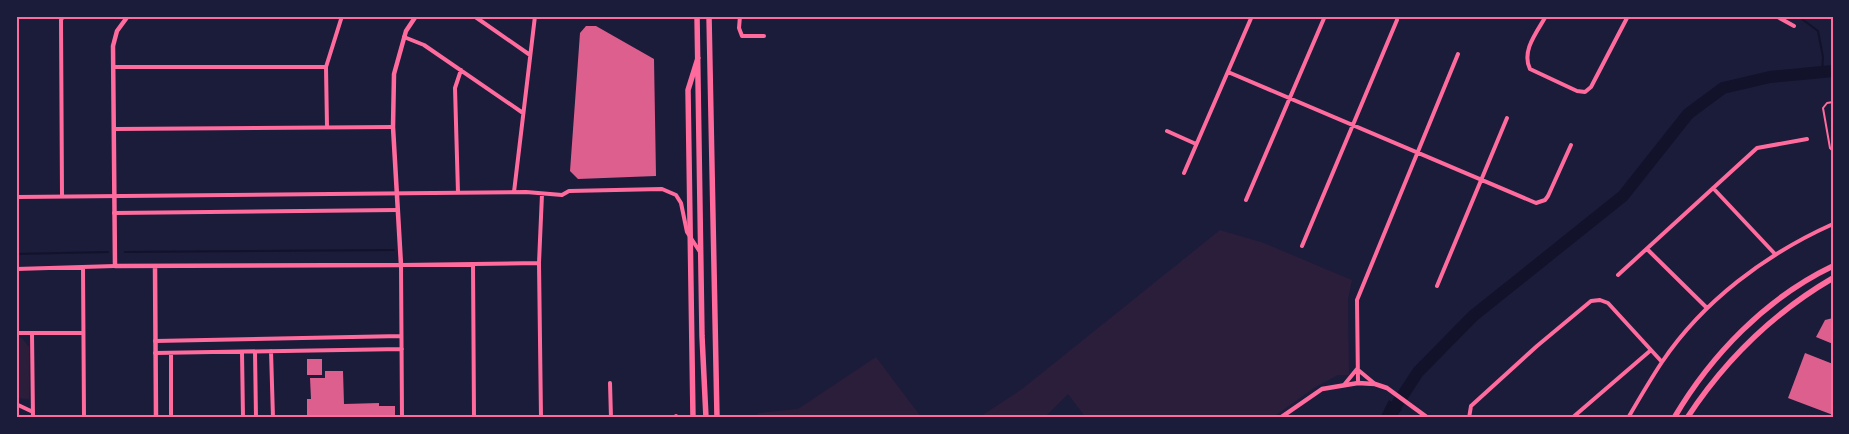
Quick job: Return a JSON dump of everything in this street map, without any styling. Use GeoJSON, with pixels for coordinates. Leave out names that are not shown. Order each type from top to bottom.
{"type":"FeatureCollection","features":[{"type":"Feature","properties":{"kind":"main road"},"geometry":{"type":"LineString","coordinates":[[697,16],[702,336],[706,418]]}},
{"type":"Feature","properties":{"kind":"main road"},"geometry":{"type":"LineString","coordinates":[[709,16],[717,418]]}},
{"type":"Feature","properties":{"kind":"main road"},"geometry":{"type":"LineString","coordinates":[[693,418],[688,90],[691,73],[699,56]]}},
{"type":"Feature","properties":{"kind":"main road"},"geometry":{"type":"LineString","coordinates":[[1674,418],[1704,373],[1746,328],[1793,289],[1833,266]]}},
{"type":"Feature","properties":{"kind":"main road"},"geometry":{"type":"LineString","coordinates":[[1687,418],[1720,373],[1750,340],[1790,306],[1833,278]]}},
{"type":"Feature","properties":{"kind":"street"},"geometry":{"type":"LineString","coordinates":[[62,197],[61,20],[64,16]]}},
{"type":"Feature","properties":{"kind":"street"},"geometry":{"type":"LineString","coordinates":[[115,266],[115,39],[128,16]]}},
{"type":"Feature","properties":{"kind":"street"},"geometry":{"type":"LineString","coordinates":[[327,127],[326,67],[342,16]]}},
{"type":"Feature","properties":{"kind":"street"},"geometry":{"type":"LineString","coordinates":[[402,418],[401,265],[393,127],[395,68],[404,37],[416,16]]}},
{"type":"Feature","properties":{"kind":"street"},"geometry":{"type":"LineString","coordinates":[[474,16],[530,55]]}},
{"type":"Feature","properties":{"kind":"street"},"geometry":{"type":"LineString","coordinates":[[514,192],[535,16]]}},
{"type":"Feature","properties":{"kind":"street"},"geometry":{"type":"LineString","coordinates":[[740,16],[739,28],[742,36],[764,36]]}},
{"type":"Feature","properties":{"kind":"street"},"geometry":{"type":"LineString","coordinates":[[1184,173],[1252,16]]}},
{"type":"Feature","properties":{"kind":"street"},"geometry":{"type":"LineString","coordinates":[[1246,200],[1325,16]]}},
{"type":"Feature","properties":{"kind":"street"},"geometry":{"type":"LineString","coordinates":[[1546,16],[1528,51],[1526,60],[1530,68],[1577,91],[1585,92],[1591,86],[1628,16]]}},
{"type":"Feature","properties":{"kind":"street"},"geometry":{"type":"LineString","coordinates":[[1776,16],[1794,26]]}},
{"type":"Feature","properties":{"kind":"street"},"geometry":{"type":"LineString","coordinates":[[1302,246],[1397,20]]}},
{"type":"Feature","properties":{"kind":"street"},"geometry":{"type":"LineString","coordinates":[[404,37],[424,45],[523,113]]}},
{"type":"Feature","properties":{"kind":"street"},"geometry":{"type":"LineString","coordinates":[[1358,383],[1357,300],[1364,278],[1458,54]]}},
{"type":"Feature","properties":{"kind":"street"},"geometry":{"type":"LineString","coordinates":[[114,66],[326,67]]}},
{"type":"Feature","properties":{"kind":"street"},"geometry":{"type":"LineString","coordinates":[[458,193],[455,88],[461,70]]}},
{"type":"Feature","properties":{"kind":"street"},"geometry":{"type":"LineString","coordinates":[[1228,72],[1536,203],[1545,200],[1548,196],[1570,145]]}},
{"type":"Feature","properties":{"kind":"street"},"geometry":{"type":"LineString","coordinates":[[1436,286],[1507,118]]}},
{"type":"Feature","properties":{"kind":"street"},"geometry":{"type":"LineString","coordinates":[[114,129],[393,127]]}},
{"type":"Feature","properties":{"kind":"street"},"geometry":{"type":"LineString","coordinates":[[1167,131],[1196,144]]}},
{"type":"Feature","properties":{"kind":"street"},"geometry":{"type":"LineString","coordinates":[[1618,275],[1757,148],[1807,140]]}},
{"type":"Feature","properties":{"kind":"street"},"geometry":{"type":"LineString","coordinates":[[1713,188],[1775,254]]}},
{"type":"Feature","properties":{"kind":"street"},"geometry":{"type":"LineString","coordinates":[[16,197],[514,192],[542,194],[608,190],[670,190],[681,203],[688,232],[701,252]]}},
{"type":"Feature","properties":{"kind":"street"},"geometry":{"type":"LineString","coordinates":[[540,418],[539,263],[542,194]]}},
{"type":"Feature","properties":{"kind":"street"},"geometry":{"type":"LineString","coordinates":[[114,213],[398,210]]}},
{"type":"Feature","properties":{"kind":"street"},"geometry":{"type":"LineString","coordinates":[[1628,418],[1662,362],[1707,308],[1775,254],[1833,224]]}},
{"type":"Feature","properties":{"kind":"street"},"geometry":{"type":"LineString","coordinates":[[1647,249],[1707,308]]}},
{"type":"Feature","properties":{"kind":"street"},"geometry":{"type":"LineString","coordinates":[[16,269],[115,266],[539,263]]}},
{"type":"Feature","properties":{"kind":"street"},"geometry":{"type":"LineString","coordinates":[[473,264],[474,418]]}},
{"type":"Feature","properties":{"kind":"street"},"geometry":{"type":"LineString","coordinates":[[155,266],[156,418]]}},
{"type":"Feature","properties":{"kind":"street"},"geometry":{"type":"LineString","coordinates":[[83,267],[84,418]]}},
{"type":"Feature","properties":{"kind":"street"},"geometry":{"type":"LineString","coordinates":[[1469,418],[1471,406],[1537,346],[1591,301],[1600,300],[1608,303],[1662,362]]}},
{"type":"Feature","properties":{"kind":"street"},"geometry":{"type":"LineString","coordinates":[[16,333],[84,333]]}},
{"type":"Feature","properties":{"kind":"street"},"geometry":{"type":"LineString","coordinates":[[32,333],[33,418]]}},
{"type":"Feature","properties":{"kind":"street"},"geometry":{"type":"LineString","coordinates":[[155,341],[402,336]]}},
{"type":"Feature","properties":{"kind":"street"},"geometry":{"type":"LineString","coordinates":[[155,354],[402,349]]}},
{"type":"Feature","properties":{"kind":"street"},"geometry":{"type":"LineString","coordinates":[[1572,418],[1651,350]]}},
{"type":"Feature","properties":{"kind":"street"},"geometry":{"type":"LineString","coordinates":[[271,351],[272,418]]}},
{"type":"Feature","properties":{"kind":"street"},"geometry":{"type":"LineString","coordinates":[[242,352],[242,418]]}},
{"type":"Feature","properties":{"kind":"street"},"geometry":{"type":"LineString","coordinates":[[255,352],[256,418]]}},
{"type":"Feature","properties":{"kind":"street"},"geometry":{"type":"LineString","coordinates":[[170,353],[171,418]]}},
{"type":"Feature","properties":{"kind":"street"},"geometry":{"type":"LineString","coordinates":[[1358,369],[1375,384],[1394,392],[1428,418]]}},
{"type":"Feature","properties":{"kind":"street"},"geometry":{"type":"LineString","coordinates":[[1344,385],[1358,369]]}},
{"type":"Feature","properties":{"kind":"street"},"geometry":{"type":"LineString","coordinates":[[610,383],[610,418]]}},
{"type":"Feature","properties":{"kind":"street"},"geometry":{"type":"LineString","coordinates":[[1280,418],[1312,394],[1322,389],[1358,383],[1375,384]]}},
{"type":"Feature","properties":{"kind":"street"},"geometry":{"type":"LineString","coordinates":[[16,404],[33,412]]}},
{"type":"Feature","properties":{"kind":"lane"},"geometry":{"type":"LineString","coordinates":[[1833,102],[1827,102],[1823,108],[1830,148],[1833,151]]}},
{"type":"Feature","properties":{"kind":"shaded area"},"geometry":{"type":"Polygon","coordinates":[[[1220,230],[1264,243],[1352,280],[1348,299],[1349,375],[1338,375],[1314,388],[1272,418],[1086,418],[1068,394],[1044,418],[978,418],[1022,389],[1220,230]]]}},
{"type":"Feature","properties":{"kind":"shaded area"},"geometry":{"type":"Polygon","coordinates":[[[16,337],[22,338],[29,347],[29,399],[16,398],[16,337]]]}},
{"type":"Feature","properties":{"kind":"shaded area"},"geometry":{"type":"Polygon","coordinates":[[[876,357],[922,418],[756,418],[758,413],[798,409],[876,357]]]}},
{"type":"Feature","properties":{"kind":"shaded area"},"geometry":{"type":"Polygon","coordinates":[[[1389,400],[1402,409],[1395,418],[1380,418],[1389,400]]]}},
{"type":"Feature","properties":{"kind":"building"},"geometry":{"type":"Polygon","coordinates":[[[586,26],[596,26],[654,59],[656,176],[578,179],[570,171],[580,33],[586,26]]]}},
{"type":"Feature","properties":{"kind":"building"},"geometry":{"type":"Polygon","coordinates":[[[1833,318],[1833,344],[1816,337],[1825,320],[1833,318]]]}},
{"type":"Feature","properties":{"kind":"building"},"geometry":{"type":"Polygon","coordinates":[[[1805,353],[1833,364],[1833,415],[1788,398],[1805,353]]]}},
{"type":"Feature","properties":{"kind":"building"},"geometry":{"type":"Polygon","coordinates":[[[307,359],[322,359],[322,375],[307,375],[307,359]]]}},
{"type":"Feature","properties":{"kind":"building"},"geometry":{"type":"Polygon","coordinates":[[[325,371],[343,371],[344,404],[379,403],[379,406],[395,406],[395,418],[307,418],[307,399],[311,399],[310,378],[325,378],[325,371]]]}},
{"type":"Feature","properties":{"kind":"waterway"},"geometry":{"type":"LineString","coordinates":[[1798,16],[1818,31],[1823,57],[1822,72]]}},
{"type":"Feature","properties":{"kind":"waterway"},"geometry":{"type":"LineString","coordinates":[[1388,418],[1418,372],[1473,316],[1623,196],[1688,114],[1723,88],[1770,77],[1833,71]]}},
{"type":"Feature","properties":{"kind":"waterway"},"geometry":{"type":"LineString","coordinates":[[125,252],[394,250]]}},
{"type":"Feature","properties":{"kind":"waterway"},"geometry":{"type":"LineString","coordinates":[[16,254],[108,252]]}}]}
